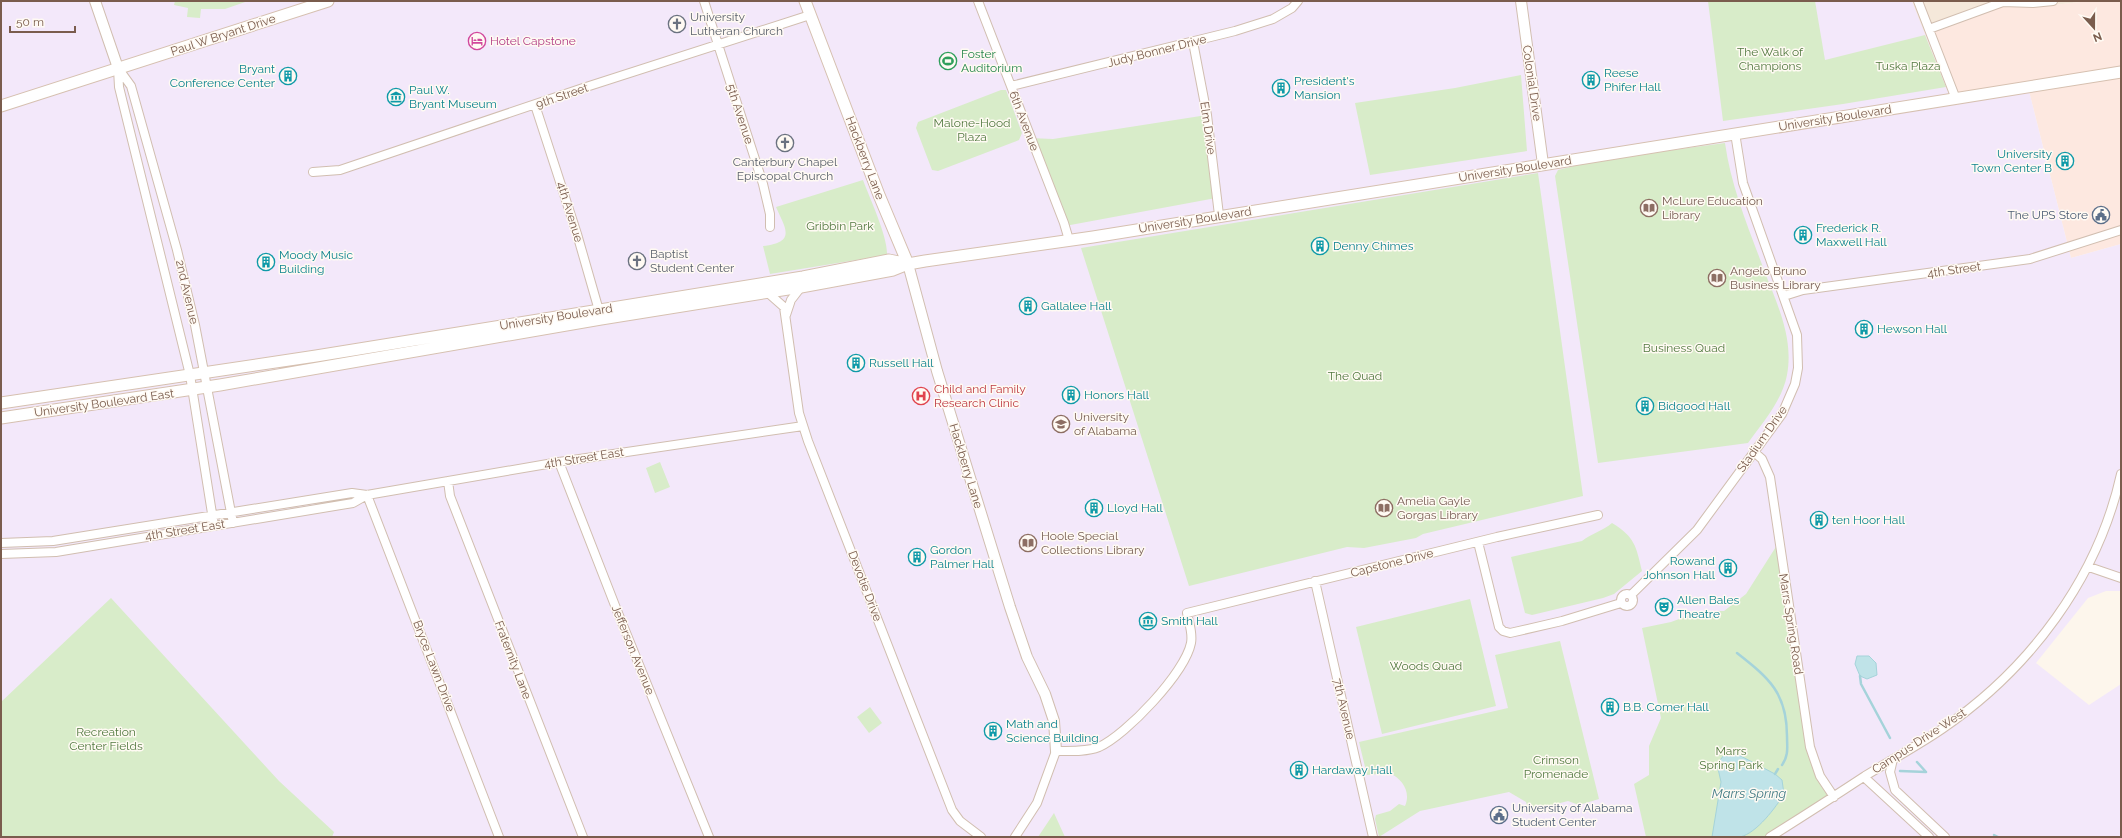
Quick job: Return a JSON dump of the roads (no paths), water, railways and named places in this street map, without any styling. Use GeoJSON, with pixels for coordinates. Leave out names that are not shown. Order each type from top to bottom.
{"type":"FeatureCollection","features":[{"type":"Feature","properties":{"kind":"main road","name":"Paul W Bryant Drive"},"geometry":{"type":"LineString","coordinates":[[1,106],[328,1]]}},
{"type":"Feature","properties":{"kind":"main road","name":"Hackberry Lane"},"geometry":{"type":"LineString","coordinates":[[804,1],[879,195],[908,264]]}},
{"type":"Feature","properties":{"kind":"main road","name":"University Boulevard"},"geometry":{"type":"LineString","coordinates":[[204,373],[600,314],[801,287],[893,270],[908,264],[1069,240],[2121,72]]}},
{"type":"Feature","properties":{"kind":"main road","name":"University Boulevard"},"geometry":{"type":"LineString","coordinates":[[207,387],[889,260],[908,264]]}},
{"type":"Feature","properties":{"kind":"main road","name":"University Boulevard East"},"geometry":{"type":"LineString","coordinates":[[1,403],[204,373]]}},
{"type":"Feature","properties":{"kind":"main road","name":"University Boulevard East"},"geometry":{"type":"LineString","coordinates":[[1,418],[207,387]]}},
{"type":"Feature","properties":{"kind":"street","name":"2nd Avenue"},"geometry":{"type":"LineString","coordinates":[[95,1],[118,68],[119,87],[190,375],[214,526]]}},
{"type":"Feature","properties":{"kind":"street","name":"5th Avenue"},"geometry":{"type":"LineString","coordinates":[[704,1],[763,184],[770,214],[770,227]]}},
{"type":"Feature","properties":{"kind":"street","name":"6th Avenue"},"geometry":{"type":"LineString","coordinates":[[978,1],[1069,240]]}},
{"type":"Feature","properties":{"kind":"street","name":"Judy Bonner Drive"},"geometry":{"type":"LineString","coordinates":[[1011,86],[1193,42],[1273,19],[1292,8],[1298,1]]}},
{"type":"Feature","properties":{"kind":"street","name":"Colonial Drive"},"geometry":{"type":"LineString","coordinates":[[1521,1],[1543,164]]}},
{"type":"Feature","properties":{"kind":"street"},"geometry":{"type":"LineString","coordinates":[[1918,1],[1956,99]]}},
{"type":"Feature","properties":{"kind":"street"},"geometry":{"type":"LineString","coordinates":[[1929,29],[2003,2],[2033,3],[2052,1]]}},
{"type":"Feature","properties":{"kind":"street","name":"9th Street"},"geometry":{"type":"LineString","coordinates":[[313,172],[340,170],[717,44],[810,15]]}},
{"type":"Feature","properties":{"kind":"street","name":"Elm Drive"},"geometry":{"type":"LineString","coordinates":[[1193,42],[1207,114],[1219,215]]}},
{"type":"Feature","properties":{"kind":"street","name":"2nd Avenue"},"geometry":{"type":"LineString","coordinates":[[118,68],[131,86],[150,150],[178,258],[207,387],[233,523]]}},
{"type":"Feature","properties":{"kind":"street","name":"4th Avenue"},"geometry":{"type":"LineString","coordinates":[[535,105],[600,314]]}},
{"type":"Feature","properties":{"kind":"street","name":"Stadium Drive"},"geometry":{"type":"LineString","coordinates":[[1478,542],[1500,627],[1503,631],[1510,633],[1562,621],[1621,603],[1626,606],[1631,605],[1633,599],[1631,595],[1697,530],[1782,414],[1794,389],[1798,368],[1797,335],[1743,183],[1734,134]]}},
{"type":"Feature","properties":{"kind":"street","name":"4th Street"},"geometry":{"type":"LineString","coordinates":[[1784,296],[1803,290],[2030,259],[2121,230]]}},
{"type":"Feature","properties":{"kind":"street","name":"Hackberry Lane"},"geometry":{"type":"LineString","coordinates":[[908,264],[937,371],[1010,607],[1027,658],[1045,694],[1054,720],[1056,751],[1037,803],[1015,837]]}},
{"type":"Feature","properties":{"kind":"street","name":"Devotie Drive"},"geometry":{"type":"LineString","coordinates":[[786,318],[791,300],[801,287]]}},
{"type":"Feature","properties":{"kind":"street","name":"Devotie Drive"},"geometry":{"type":"LineString","coordinates":[[767,292],[784,307],[803,426],[952,810],[960,821],[981,837]]}},
{"type":"Feature","properties":{"kind":"street","name":"4th Street East"},"geometry":{"type":"LineString","coordinates":[[1,543],[54,541],[231,511],[352,493],[367,495],[560,462],[803,426]]}},
{"type":"Feature","properties":{"kind":"street","name":"Marrs Spring Road"},"geometry":{"type":"LineString","coordinates":[[1754,452],[1762,459],[1770,477],[1810,746],[1820,776],[1834,797]]}},
{"type":"Feature","properties":{"kind":"street","name":"Jefferson Avenue"},"geometry":{"type":"LineString","coordinates":[[560,462],[619,615],[708,836]]}},
{"type":"Feature","properties":{"kind":"street","name":"Campus Drive West"},"geometry":{"type":"LineString","coordinates":[[1770,837],[1942,729],[2000,681],[2032,648],[2056,618],[2089,567],[2110,514],[2121,474]]}},
{"type":"Feature","properties":{"kind":"street","name":"Fraternity Lane"},"geometry":{"type":"LineString","coordinates":[[448,481],[450,496],[583,837]]}},
{"type":"Feature","properties":{"kind":"street","name":"4th Street East"},"geometry":{"type":"LineString","coordinates":[[1,554],[56,552],[354,503],[367,495]]}},
{"type":"Feature","properties":{"kind":"street","name":"Bryce Lawn Drive"},"geometry":{"type":"LineString","coordinates":[[367,495],[499,837]]}},
{"type":"Feature","properties":{"kind":"street","name":"Capstone Drive"},"geometry":{"type":"LineString","coordinates":[[1056,751],[1089,750],[1099,747],[1123,731],[1138,718],[1182,664],[1192,636],[1187,613],[1478,542],[1598,515]]}},
{"type":"Feature","properties":{"kind":"street"},"geometry":{"type":"LineString","coordinates":[[2089,567],[2121,578]]}},
{"type":"Feature","properties":{"kind":"street","name":"7th Avenue"},"geometry":{"type":"LineString","coordinates":[[1315,581],[1373,837]]}},
{"type":"Feature","properties":{"kind":"street"},"geometry":{"type":"LineString","coordinates":[[1892,759],[1890,772],[1895,790],[1945,837]]}},
{"type":"Feature","properties":{"kind":"street"},"geometry":{"type":"LineString","coordinates":[[1864,777],[1929,837]]}},
{"type":"Feature","properties":{"kind":"water"},"geometry":{"type":"Polygon","coordinates":[[[1857,656],[1869,656],[1876,663],[1877,675],[1867,679],[1860,676],[1855,664],[1857,656]]]}},
{"type":"Feature","properties":{"kind":"water","name":"Marrs Spring"},"geometry":{"type":"Polygon","coordinates":[[[1735,753],[1775,774],[1782,780],[1784,794],[1765,819],[1746,835],[1740,837],[1712,837],[1721,782],[1717,764],[1724,755],[1735,753]]]}},
{"type":"Feature","properties":{"kind":"waterway"},"geometry":{"type":"LineString","coordinates":[[1737,653],[1767,679],[1780,697],[1784,708],[1787,736],[1787,754],[1782,765]]}},
{"type":"Feature","properties":{"kind":"waterway"},"geometry":{"type":"LineString","coordinates":[[1860,676],[1861,684],[1890,738]]}},
{"type":"Feature","properties":{"kind":"waterway"},"geometry":{"type":"LineString","coordinates":[[1917,762],[1926,772]]}},
{"type":"Feature","properties":{"kind":"waterway","name":"Marrs Spring"},"geometry":{"type":"LineString","coordinates":[[1775,774],[1778,769]]}},
{"type":"Feature","properties":{"kind":"waterway"},"geometry":{"type":"LineString","coordinates":[[1900,771],[1926,772]]}},
{"type":"Feature","properties":{"kind":"waterway","name":"Marrs Spring"},"geometry":{"type":"LineString","coordinates":[[1994,835],[1998,837]]}},
{"type":"Feature","properties":{"kind":"place","name":"University Lutheran Church"},"geometry":{"type":"Point","coordinates":[677,24]}},
{"type":"Feature","properties":{"kind":"place","name":"Hotel Capstone"},"geometry":{"type":"Point","coordinates":[477,41]}},
{"type":"Feature","properties":{"kind":"place","name":"Foster Auditorium"},"geometry":{"type":"Point","coordinates":[948,61]}},
{"type":"Feature","properties":{"kind":"place","name":"Bryant Conference Center"},"geometry":{"type":"Point","coordinates":[288,76]}},
{"type":"Feature","properties":{"kind":"place","name":"Reese Phifer Hall"},"geometry":{"type":"Point","coordinates":[1591,80]}},
{"type":"Feature","properties":{"kind":"place","name":"President's Mansion"},"geometry":{"type":"Point","coordinates":[1281,88]}},
{"type":"Feature","properties":{"kind":"place","name":"Paul W. Bryant Museum"},"geometry":{"type":"Point","coordinates":[396,97]}},
{"type":"Feature","properties":{"kind":"place","name":"Canterbury Chapel Episcopal Church"},"geometry":{"type":"Point","coordinates":[785,143]}},
{"type":"Feature","properties":{"kind":"place","name":"University Town Center B"},"geometry":{"type":"Point","coordinates":[2065,161]}},
{"type":"Feature","properties":{"kind":"place","name":"McLure Education Library"},"geometry":{"type":"Point","coordinates":[1649,208]}},
{"type":"Feature","properties":{"kind":"place","name":"The UPS Store"},"geometry":{"type":"Point","coordinates":[2101,215]}},
{"type":"Feature","properties":{"kind":"place","name":"Frederick R. Maxwell Hall"},"geometry":{"type":"Point","coordinates":[1803,235]}},
{"type":"Feature","properties":{"kind":"place","name":"Denny Chimes"},"geometry":{"type":"Point","coordinates":[1320,246]}},
{"type":"Feature","properties":{"kind":"place","name":"Baptist Student Center"},"geometry":{"type":"Point","coordinates":[637,261]}},
{"type":"Feature","properties":{"kind":"place","name":"Moody Music Building"},"geometry":{"type":"Point","coordinates":[266,262]}},
{"type":"Feature","properties":{"kind":"place","name":"Angelo Bruno Business Library"},"geometry":{"type":"Point","coordinates":[1717,278]}},
{"type":"Feature","properties":{"kind":"place","name":"Gallalee Hall"},"geometry":{"type":"Point","coordinates":[1028,306]}},
{"type":"Feature","properties":{"kind":"place","name":"Hewson Hall"},"geometry":{"type":"Point","coordinates":[1864,329]}},
{"type":"Feature","properties":{"kind":"place","name":"Russell Hall"},"geometry":{"type":"Point","coordinates":[856,363]}},
{"type":"Feature","properties":{"kind":"place","name":"Honors Hall"},"geometry":{"type":"Point","coordinates":[1071,395]}},
{"type":"Feature","properties":{"kind":"place","name":"Child and Family Research Clinic"},"geometry":{"type":"Point","coordinates":[921,396]}},
{"type":"Feature","properties":{"kind":"place","name":"Bidgood Hall"},"geometry":{"type":"Point","coordinates":[1645,406]}},
{"type":"Feature","properties":{"kind":"place","name":"University of Alabama"},"geometry":{"type":"Point","coordinates":[1061,424]}},
{"type":"Feature","properties":{"kind":"place","name":"Lloyd Hall"},"geometry":{"type":"Point","coordinates":[1094,508]}},
{"type":"Feature","properties":{"kind":"place","name":"Amelia Gayle Gorgas Library"},"geometry":{"type":"Point","coordinates":[1384,508]}},
{"type":"Feature","properties":{"kind":"place","name":"ten Hoor Hall"},"geometry":{"type":"Point","coordinates":[1819,520]}},
{"type":"Feature","properties":{"kind":"place","name":"Hoole Special Collections Library"},"geometry":{"type":"Point","coordinates":[1028,543]}},
{"type":"Feature","properties":{"kind":"place","name":"Gordon Palmer Hall"},"geometry":{"type":"Point","coordinates":[917,557]}},
{"type":"Feature","properties":{"kind":"place","name":"Rowand Johnson Hall"},"geometry":{"type":"Point","coordinates":[1728,568]}},
{"type":"Feature","properties":{"kind":"place","name":"Allen Bales Theatre"},"geometry":{"type":"Point","coordinates":[1664,607]}},
{"type":"Feature","properties":{"kind":"place","name":"Smith Hall"},"geometry":{"type":"Point","coordinates":[1148,621]}},
{"type":"Feature","properties":{"kind":"place","name":"B.B. Comer Hall"},"geometry":{"type":"Point","coordinates":[1610,707]}},
{"type":"Feature","properties":{"kind":"place","name":"Math and Science Building"},"geometry":{"type":"Point","coordinates":[993,731]}},
{"type":"Feature","properties":{"kind":"place","name":"Hardaway Hall"},"geometry":{"type":"Point","coordinates":[1299,770]}},
{"type":"Feature","properties":{"kind":"place","name":"University of Alabama Student Center"},"geometry":{"type":"Point","coordinates":[1499,815]}},
{"type":"Feature","properties":{"kind":"park label","name":"The Walk of Champions"},"geometry":{"type":"Point","coordinates":[1770,59]}},
{"type":"Feature","properties":{"kind":"park label","name":"Tuska Plaza"},"geometry":{"type":"Point","coordinates":[1908,66]}},
{"type":"Feature","properties":{"kind":"park label","name":"Malone-Hood Plaza"},"geometry":{"type":"Point","coordinates":[972,130]}},
{"type":"Feature","properties":{"kind":"park label","name":"Gribbin Park"},"geometry":{"type":"Point","coordinates":[840,226]}},
{"type":"Feature","properties":{"kind":"park label","name":"Business Quad"},"geometry":{"type":"Point","coordinates":[1684,348]}},
{"type":"Feature","properties":{"kind":"park label","name":"The Quad"},"geometry":{"type":"Point","coordinates":[1355,376]}},
{"type":"Feature","properties":{"kind":"park label","name":"Woods Quad"},"geometry":{"type":"Point","coordinates":[1426,666]}},
{"type":"Feature","properties":{"kind":"park label","name":"Recreation Center Fields"},"geometry":{"type":"Point","coordinates":[106,739]}},
{"type":"Feature","properties":{"kind":"park label","name":"Marrs Spring Park"},"geometry":{"type":"Point","coordinates":[1731,758]}},
{"type":"Feature","properties":{"kind":"park label","name":"Crimson Promenade"},"geometry":{"type":"Point","coordinates":[1556,767]}}]}
